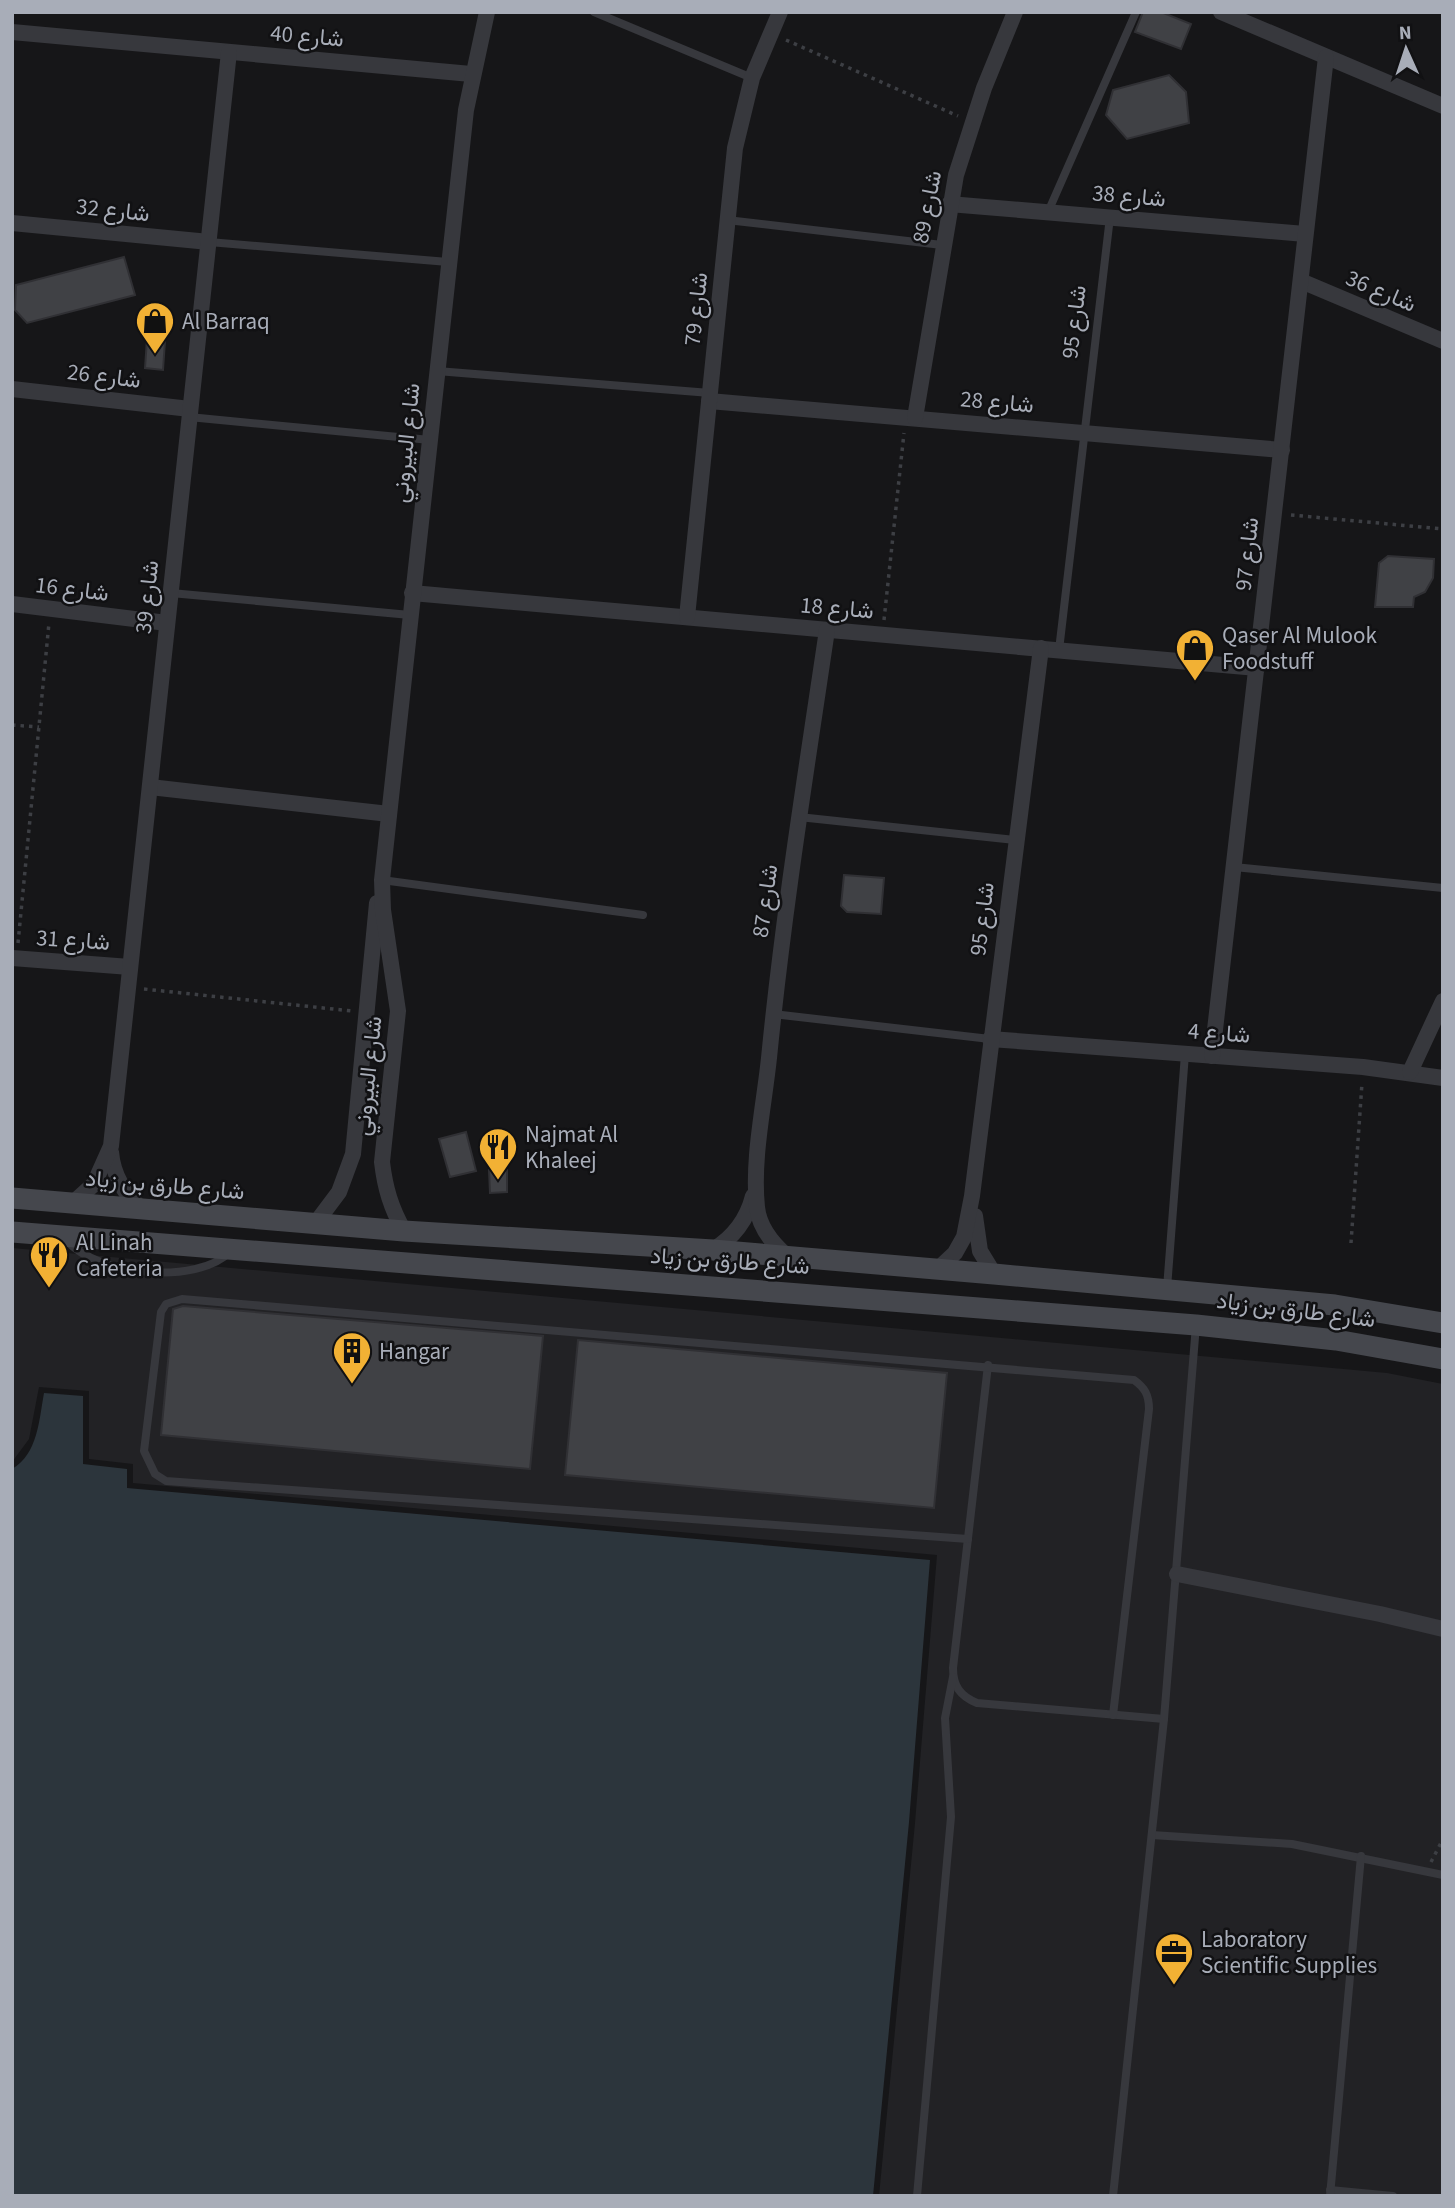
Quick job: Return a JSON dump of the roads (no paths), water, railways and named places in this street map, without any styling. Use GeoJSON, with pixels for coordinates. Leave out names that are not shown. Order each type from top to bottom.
{"type":"FeatureCollection","features":[{"type":"Feature","properties":{"kind":"main road","name":"شارع طارق بن زياد"},"geometry":{"type":"LineString","coordinates":[[12,1198],[404,1231],[713,1250],[1167,1289],[1335,1306],[1443,1323]]}},
{"type":"Feature","properties":{"kind":"main road","name":"شارع طارق بن زياد"},"geometry":{"type":"LineString","coordinates":[[12,1232],[1196,1325],[1336,1340],[1443,1359]]}},
{"type":"Feature","properties":{"kind":"main road"},"geometry":{"type":"LineString","coordinates":[[934,1303],[938,1269]]}},
{"type":"Feature","properties":{"kind":"street","name":"شارع البيروني"},"geometry":{"type":"LineString","coordinates":[[314,1224],[339,1192],[353,1154],[368,1013],[372,936],[382,880],[448,262],[471,74],[487,12]]}},
{"type":"Feature","properties":{"kind":"street","name":"شارع 79"},"geometry":{"type":"LineString","coordinates":[[687,617],[735,148],[752,78],[780,12]]}},
{"type":"Feature","properties":{"kind":"street","name":"شارع 89"},"geometry":{"type":"LineString","coordinates":[[910,418],[949,204],[972,122],[1015,12]]}},
{"type":"Feature","properties":{"kind":"street"},"geometry":{"type":"LineString","coordinates":[[1221,12],[1443,106]]}},
{"type":"Feature","properties":{"kind":"street","name":"شارع 40"},"geometry":{"type":"LineString","coordinates":[[12,32],[471,74]]}},
{"type":"Feature","properties":{"kind":"street","name":"شارع 39"},"geometry":{"type":"LineString","coordinates":[[142,1210],[131,1200],[115,1175],[111,1146],[229,52]]}},
{"type":"Feature","properties":{"kind":"street","name":"شارع 97"},"geometry":{"type":"LineString","coordinates":[[1212,1056],[1326,57]]}},
{"type":"Feature","properties":{"kind":"street","name":"شارع 38"},"geometry":{"type":"LineString","coordinates":[[949,204],[1305,234]]}},
{"type":"Feature","properties":{"kind":"street","name":"شارع 32"},"geometry":{"type":"LineString","coordinates":[[12,223],[209,242]]}},
{"type":"Feature","properties":{"kind":"street","name":"شارع 36"},"geometry":{"type":"LineString","coordinates":[[1301,281],[1443,341]]}},
{"type":"Feature","properties":{"kind":"street","name":"شارع 26"},"geometry":{"type":"LineString","coordinates":[[12,389],[190,413]]}},
{"type":"Feature","properties":{"kind":"street","name":"شارع 28"},"geometry":{"type":"LineString","coordinates":[[709,397],[910,418],[1282,450]]}},
{"type":"Feature","properties":{"kind":"street","name":"شارع 18"},"geometry":{"type":"LineString","coordinates":[[412,593],[1257,667]]}},
{"type":"Feature","properties":{"kind":"street","name":"شارع 16"},"geometry":{"type":"LineString","coordinates":[[12,604],[167,624]]}},
{"type":"Feature","properties":{"kind":"street","name":"شارع 87"},"geometry":{"type":"LineString","coordinates":[[787,1256],[776,1247],[761,1222],[757,1209],[757,1180],[773,1014],[827,630]]}},
{"type":"Feature","properties":{"kind":"street","name":"شارع 95"},"geometry":{"type":"LineString","coordinates":[[938,1269],[960,1245],[972,1196],[1041,648]]}},
{"type":"Feature","properties":{"kind":"street"},"geometry":{"type":"LineString","coordinates":[[150,787],[389,814]]}},
{"type":"Feature","properties":{"kind":"street","name":"شارع البيروني"},"geometry":{"type":"LineString","coordinates":[[382,880],[383,910],[397,990],[398,1031],[382,1162],[388,1198],[404,1231]]}},
{"type":"Feature","properties":{"kind":"street","name":"شارع 31"},"geometry":{"type":"LineString","coordinates":[[14,958],[130,967]]}},
{"type":"Feature","properties":{"kind":"street"},"geometry":{"type":"LineString","coordinates":[[1410,1072],[1443,1001]]}},
{"type":"Feature","properties":{"kind":"street","name":"شارع 4"},"geometry":{"type":"LineString","coordinates":[[990,1040],[1363,1067],[1443,1079]]}},
{"type":"Feature","properties":{"kind":"street","name":"شارع 39"},"geometry":{"type":"LineString","coordinates":[[73,1203],[94,1184],[111,1146]]}},
{"type":"Feature","properties":{"kind":"street","name":"شارع 87"},"geometry":{"type":"LineString","coordinates":[[713,1250],[725,1242],[743,1222],[757,1180]]}},
{"type":"Feature","properties":{"kind":"street","name":"شارع 95"},"geometry":{"type":"LineString","coordinates":[[972,1196],[977,1242],[994,1274]]}},
{"type":"Feature","properties":{"kind":"street"},"geometry":{"type":"LineString","coordinates":[[1177,1574],[1443,1629]]}},
{"type":"Feature","properties":{"kind":"lane"},"geometry":{"type":"LineString","coordinates":[[594,12],[752,78]]}},
{"type":"Feature","properties":{"kind":"lane"},"geometry":{"type":"LineString","coordinates":[[1048,212],[1136,12]]}},
{"type":"Feature","properties":{"kind":"lane","name":"شارع 95"},"geometry":{"type":"LineString","coordinates":[[1059,650],[1110,217]]}},
{"type":"Feature","properties":{"kind":"lane"},"geometry":{"type":"LineString","coordinates":[[727,220],[942,245]]}},
{"type":"Feature","properties":{"kind":"lane"},"geometry":{"type":"LineString","coordinates":[[209,242],[448,262]]}},
{"type":"Feature","properties":{"kind":"lane"},"geometry":{"type":"LineString","coordinates":[[436,371],[709,397]]}},
{"type":"Feature","properties":{"kind":"lane"},"geometry":{"type":"LineString","coordinates":[[190,413],[429,440]]}},
{"type":"Feature","properties":{"kind":"lane"},"geometry":{"type":"LineString","coordinates":[[171,593],[410,615]]}},
{"type":"Feature","properties":{"kind":"lane"},"geometry":{"type":"LineString","coordinates":[[799,817],[1015,840]]}},
{"type":"Feature","properties":{"kind":"lane"},"geometry":{"type":"LineString","coordinates":[[1234,867],[1443,888]]}},
{"type":"Feature","properties":{"kind":"lane"},"geometry":{"type":"LineString","coordinates":[[382,880],[643,915]]}},
{"type":"Feature","properties":{"kind":"lane"},"geometry":{"type":"LineString","coordinates":[[773,1014],[990,1040]]}},
{"type":"Feature","properties":{"kind":"lane"},"geometry":{"type":"LineString","coordinates":[[1167,1289],[1185,1054]]}},
{"type":"Feature","properties":{"kind":"lane"},"geometry":{"type":"LineString","coordinates":[[968,1539],[178,1483],[155,1474],[147,1463],[145,1438],[161,1312],[166,1304],[182,1299],[988,1365],[1134,1380],[1144,1387],[1149,1397],[1113,1715]]}},
{"type":"Feature","properties":{"kind":"lane"},"geometry":{"type":"LineString","coordinates":[[1113,2196],[1164,1719],[1196,1325]]}},
{"type":"Feature","properties":{"kind":"lane"},"geometry":{"type":"LineString","coordinates":[[917,2196],[951,1817],[944,1718],[953,1677],[988,1365]]}},
{"type":"Feature","properties":{"kind":"lane"},"geometry":{"type":"LineString","coordinates":[[953,1677],[961,1693],[977,1703],[1164,1719]]}},
{"type":"Feature","properties":{"kind":"lane"},"geometry":{"type":"LineString","coordinates":[[1152,1835],[1246,1840],[1361,1856],[1443,1875]]}},
{"type":"Feature","properties":{"kind":"lane"},"geometry":{"type":"LineString","coordinates":[[1361,1856],[1330,2193],[1393,2196]]}},
{"type":"Feature","properties":{"kind":"place","name":"Al Barraq"},"geometry":{"type":"Point","coordinates":[155,355]}},
{"type":"Feature","properties":{"kind":"place","name":"Qaser Al Mulook Foodstuff"},"geometry":{"type":"Point","coordinates":[1195,682]}},
{"type":"Feature","properties":{"kind":"place","name":"Najmat Al Khaleej"},"geometry":{"type":"Point","coordinates":[498,1181]}},
{"type":"Feature","properties":{"kind":"place","name":"Al Linah Cafeteria"},"geometry":{"type":"Point","coordinates":[49,1289]}},
{"type":"Feature","properties":{"kind":"place","name":"Hangar"},"geometry":{"type":"Point","coordinates":[352,1385]}},
{"type":"Feature","properties":{"kind":"place","name":"Laboratory Scientific Supplies"},"geometry":{"type":"Point","coordinates":[1174,1986]}}]}
